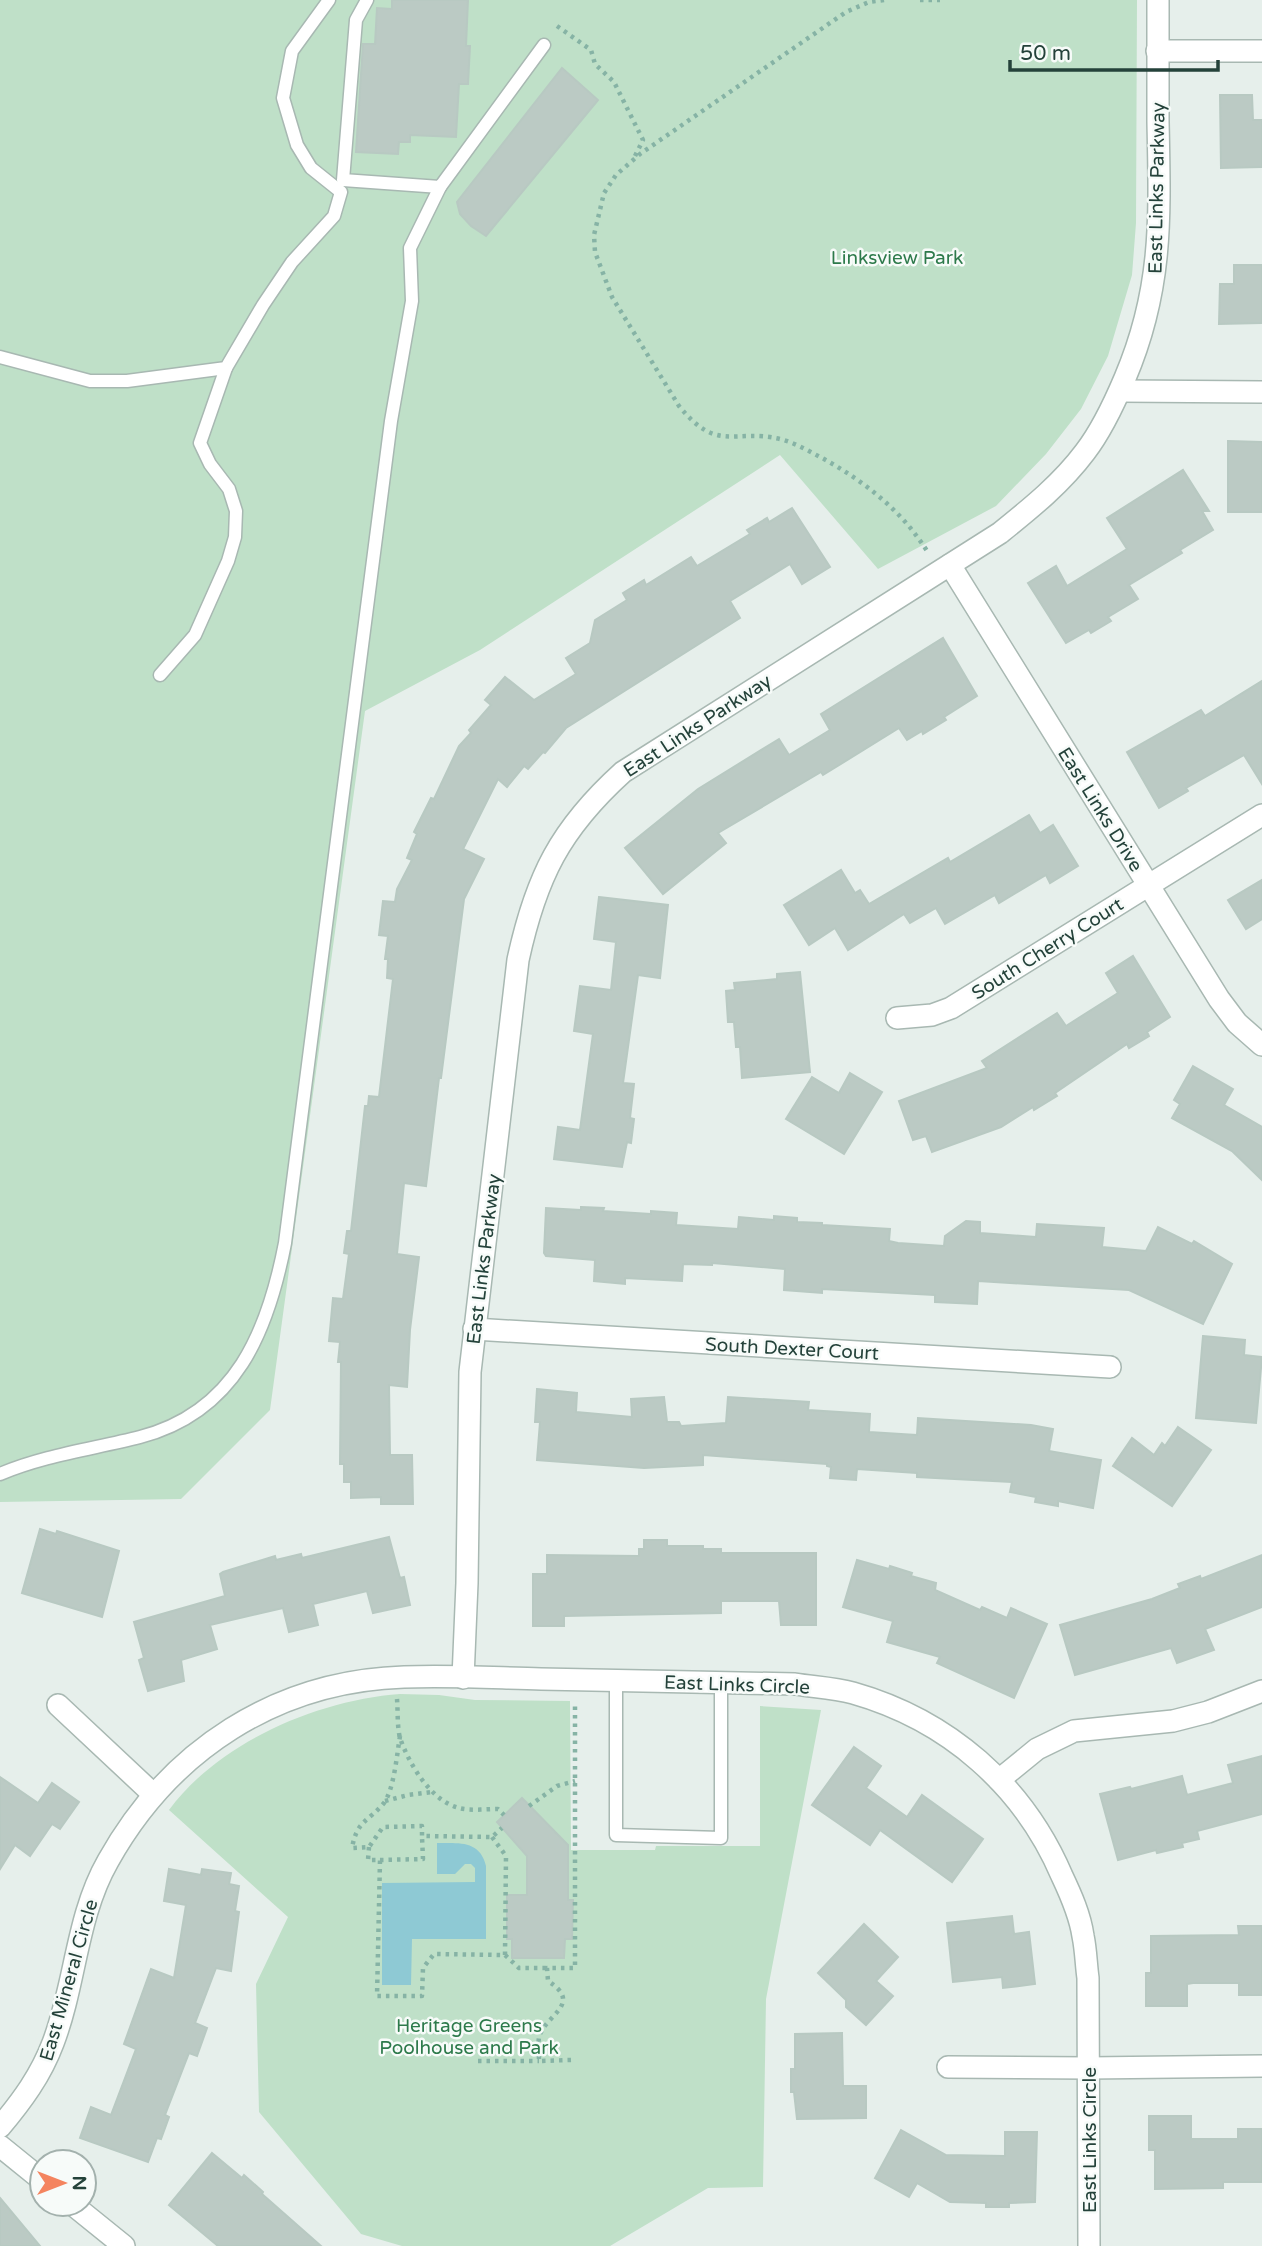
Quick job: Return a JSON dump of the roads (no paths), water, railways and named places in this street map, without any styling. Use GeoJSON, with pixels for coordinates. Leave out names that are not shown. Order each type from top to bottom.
{"type":"FeatureCollection","features":[{"type":"Feature","properties":{"kind":"street","name":"East Links Parkway"},"geometry":{"type":"LineString","coordinates":[[463,1678],[467,1583],[468,1410],[474,1329],[518,960],[528,914],[541,878],[558,846],[585,810],[623,772],[1000,533],[1037,504],[1086,451],[1120,391],[1144,329],[1157,262],[1158,0]]}},
{"type":"Feature","properties":{"kind":"street"},"geometry":{"type":"LineString","coordinates":[[1157,51],[1262,51]]}},
{"type":"Feature","properties":{"kind":"street"},"geometry":{"type":"LineString","coordinates":[[1120,391],[1262,392]]}},
{"type":"Feature","properties":{"kind":"street","name":"East Links Drive"},"geometry":{"type":"LineString","coordinates":[[945,568],[1219,999],[1237,1023],[1262,1045]]}},
{"type":"Feature","properties":{"kind":"street","name":"South Cherry Court"},"geometry":{"type":"LineString","coordinates":[[897,1018],[932,1015],[951,1008],[1262,815]]}},
{"type":"Feature","properties":{"kind":"street","name":"South Dexter Court"},"geometry":{"type":"LineString","coordinates":[[474,1329],[1110,1367]]}},
{"type":"Feature","properties":{"kind":"street","name":"East Mineral Circle"},"geometry":{"type":"LineString","coordinates":[[0,2127],[26,2095],[41,2070],[63,2012],[80,1933],[92,1896],[107,1863],[153,1794],[211,1741],[250,1717],[301,1695],[337,1685],[396,1677],[463,1678]]}},
{"type":"Feature","properties":{"kind":"street","name":"East Links Circle"},"geometry":{"type":"LineString","coordinates":[[463,1678],[795,1684],[851,1693],[920,1719],[986,1765],[1037,1827],[1056,1861],[1083,1935],[1088,1978],[1089,2246]]}},
{"type":"Feature","properties":{"kind":"street"},"geometry":{"type":"LineString","coordinates":[[999,1780],[1037,1749],[1074,1731],[1173,1721],[1208,1712],[1262,1691]]}},
{"type":"Feature","properties":{"kind":"street"},"geometry":{"type":"LineString","coordinates":[[58,1704],[153,1794]]}},
{"type":"Feature","properties":{"kind":"street"},"geometry":{"type":"LineString","coordinates":[[948,2067],[1262,2066]]}},
{"type":"Feature","properties":{"kind":"street"},"geometry":{"type":"LineString","coordinates":[[0,2146],[28,2168]]}},
{"type":"Feature","properties":{"kind":"street"},"geometry":{"type":"LineString","coordinates":[[89,2218],[124,2246]]}},
{"type":"Feature","properties":{"kind":"lane"},"geometry":{"type":"LineString","coordinates":[[160,675],[195,635],[228,561],[234,537],[236,511],[229,489],[209,464],[200,443],[226,368],[263,304],[292,262],[334,216],[341,192],[311,167],[297,145],[283,98],[292,51],[329,0]]}},
{"type":"Feature","properties":{"kind":"lane"},"geometry":{"type":"LineString","coordinates":[[367,0],[356,20],[343,180],[440,187]]}},
{"type":"Feature","properties":{"kind":"lane"},"geometry":{"type":"LineString","coordinates":[[0,1474],[79,1449],[141,1437],[184,1419],[223,1390],[250,1351],[263,1323],[277,1281],[285,1243],[389,434],[412,301],[410,248],[440,187],[544,45]]}},
{"type":"Feature","properties":{"kind":"lane"},"geometry":{"type":"LineString","coordinates":[[0,356],[90,380],[140,379],[226,368]]}},
{"type":"Feature","properties":{"kind":"lane"},"geometry":{"type":"LineString","coordinates":[[616,1681],[616,1835],[720,1838],[720,1682]]}},
{"type":"Feature","properties":{"kind":"water"},"geometry":{"type":"Polygon","coordinates":[[[437,1843],[468,1845],[479,1851],[483,1858],[486,1866],[486,1939],[412,1939],[411,1985],[382,1985],[382,1883],[475,1882],[475,1868],[471,1864],[465,1864],[455,1874],[437,1874],[437,1843]]]}},
{"type":"Feature","properties":{"kind":"park label","name":"Linksview Park"},"geometry":{"type":"Point","coordinates":[897,257]}},
{"type":"Feature","properties":{"kind":"park label","name":"Heritage Greens Poolhouse and Park"},"geometry":{"type":"Point","coordinates":[469,2036]}}]}
